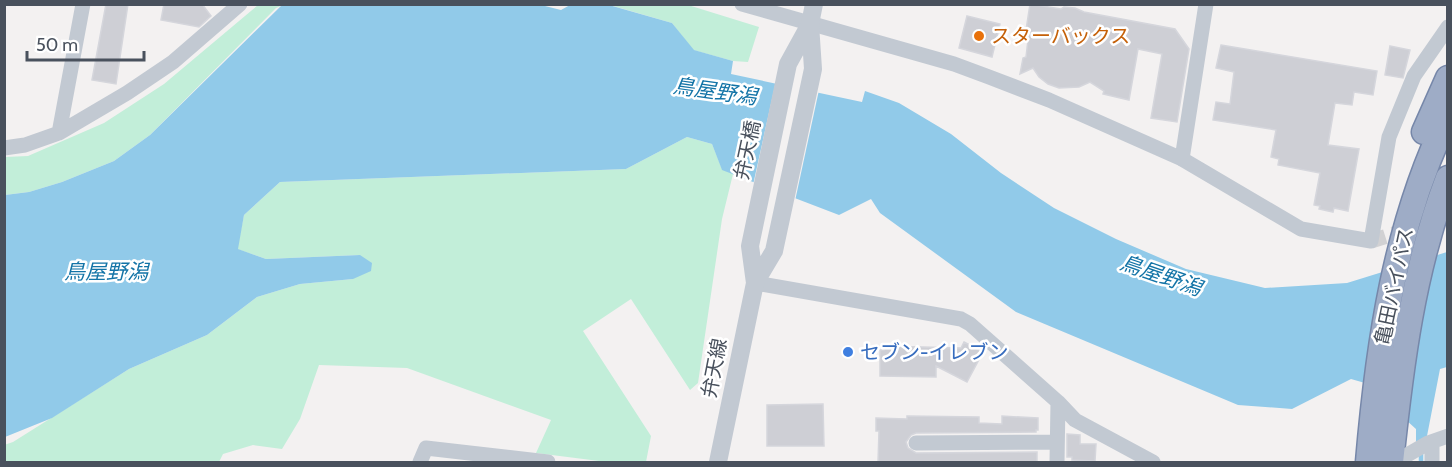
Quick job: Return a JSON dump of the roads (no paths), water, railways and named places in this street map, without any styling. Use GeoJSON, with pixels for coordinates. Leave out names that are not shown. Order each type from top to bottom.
{"type":"FeatureCollection","features":[{"type":"Feature","properties":{"kind":"highway"},"geometry":{"type":"LineString","coordinates":[[1404,234],[1422,137],[1448,78]]}},
{"type":"Feature","properties":{"kind":"highway","name":"亀田バイパス"},"geometry":{"type":"LineString","coordinates":[[1368,462],[1382,336],[1404,234],[1436,139],[1448,116]]}},
{"type":"Feature","properties":{"kind":"highway","name":"亀田バイパス"},"geometry":{"type":"LineString","coordinates":[[1393,462],[1406,340],[1416,283],[1448,178]]}},
{"type":"Feature","properties":{"kind":"street"},"geometry":{"type":"LineString","coordinates":[[59,133],[83,4]]}},
{"type":"Feature","properties":{"kind":"street"},"geometry":{"type":"LineString","coordinates":[[4,148],[25,145],[59,133],[127,93],[172,62],[240,4]]}},
{"type":"Feature","properties":{"kind":"street"},"geometry":{"type":"LineString","coordinates":[[742,4],[963,67],[1049,100],[1182,159],[1301,229],[1371,241],[1389,136],[1414,76],[1448,27]]}},
{"type":"Feature","properties":{"kind":"street"},"geometry":{"type":"LineString","coordinates":[[814,4],[810,24],[813,69],[774,251],[755,283],[961,319],[970,324],[1058,402],[1075,420],[1153,462]]}},
{"type":"Feature","properties":{"kind":"street"},"geometry":{"type":"LineString","coordinates":[[1182,159],[1206,4]]}},
{"type":"Feature","properties":{"kind":"street","name":"弁天橋"},"geometry":{"type":"LineString","coordinates":[[755,283],[750,246],[788,64],[810,24]]}},
{"type":"Feature","properties":{"kind":"street","name":"弁天線"},"geometry":{"type":"LineString","coordinates":[[718,462],[755,283]]}},
{"type":"Feature","properties":{"kind":"street"},"geometry":{"type":"LineString","coordinates":[[1057,462],[1058,402]]}},
{"type":"Feature","properties":{"kind":"street"},"geometry":{"type":"LineString","coordinates":[[1393,462],[1430,442],[1448,436]]}},
{"type":"Feature","properties":{"kind":"street"},"geometry":{"type":"LineString","coordinates":[[916,443],[1057,442]]}},
{"type":"Feature","properties":{"kind":"street"},"geometry":{"type":"LineString","coordinates":[[1430,442],[1432,462]]}},
{"type":"Feature","properties":{"kind":"street"},"geometry":{"type":"LineString","coordinates":[[420,462],[426,448],[548,462]]}},
{"type":"Feature","properties":{"kind":"water","name":"鳥屋野潟"},"geometry":{"type":"Polygon","coordinates":[[[537,4],[561,10],[570,5],[609,5],[672,23],[694,50],[733,61],[731,74],[862,102],[865,91],[899,103],[951,134],[1001,173],[1054,208],[1116,239],[1186,269],[1265,288],[1347,283],[1447,252],[1447,367],[1440,369],[1427,436],[1416,442],[1416,429],[1365,383],[1351,379],[1292,409],[1238,405],[1016,312],[880,213],[871,199],[839,215],[722,170],[712,144],[687,137],[626,169],[280,182],[244,215],[238,249],[266,259],[360,255],[372,263],[371,271],[353,279],[300,284],[257,297],[207,335],[129,369],[52,418],[5,437],[5,195],[29,192],[62,182],[114,161],[150,135],[282,5],[537,4]]]}},
{"type":"Feature","properties":{"kind":"waterway"},"geometry":{"type":"LineString","coordinates":[[1421,450],[1421,462]]}},
{"type":"Feature","properties":{"kind":"tunnel"},"geometry":{"type":"LineString","coordinates":[[1371,241],[1448,217]]}},
{"type":"Feature","properties":{"kind":"place","name":"スターバックス"},"geometry":{"type":"Point","coordinates":[979,36]}},
{"type":"Feature","properties":{"kind":"place","name":"セブン-イレブン"},"geometry":{"type":"Point","coordinates":[848,352]}}]}
